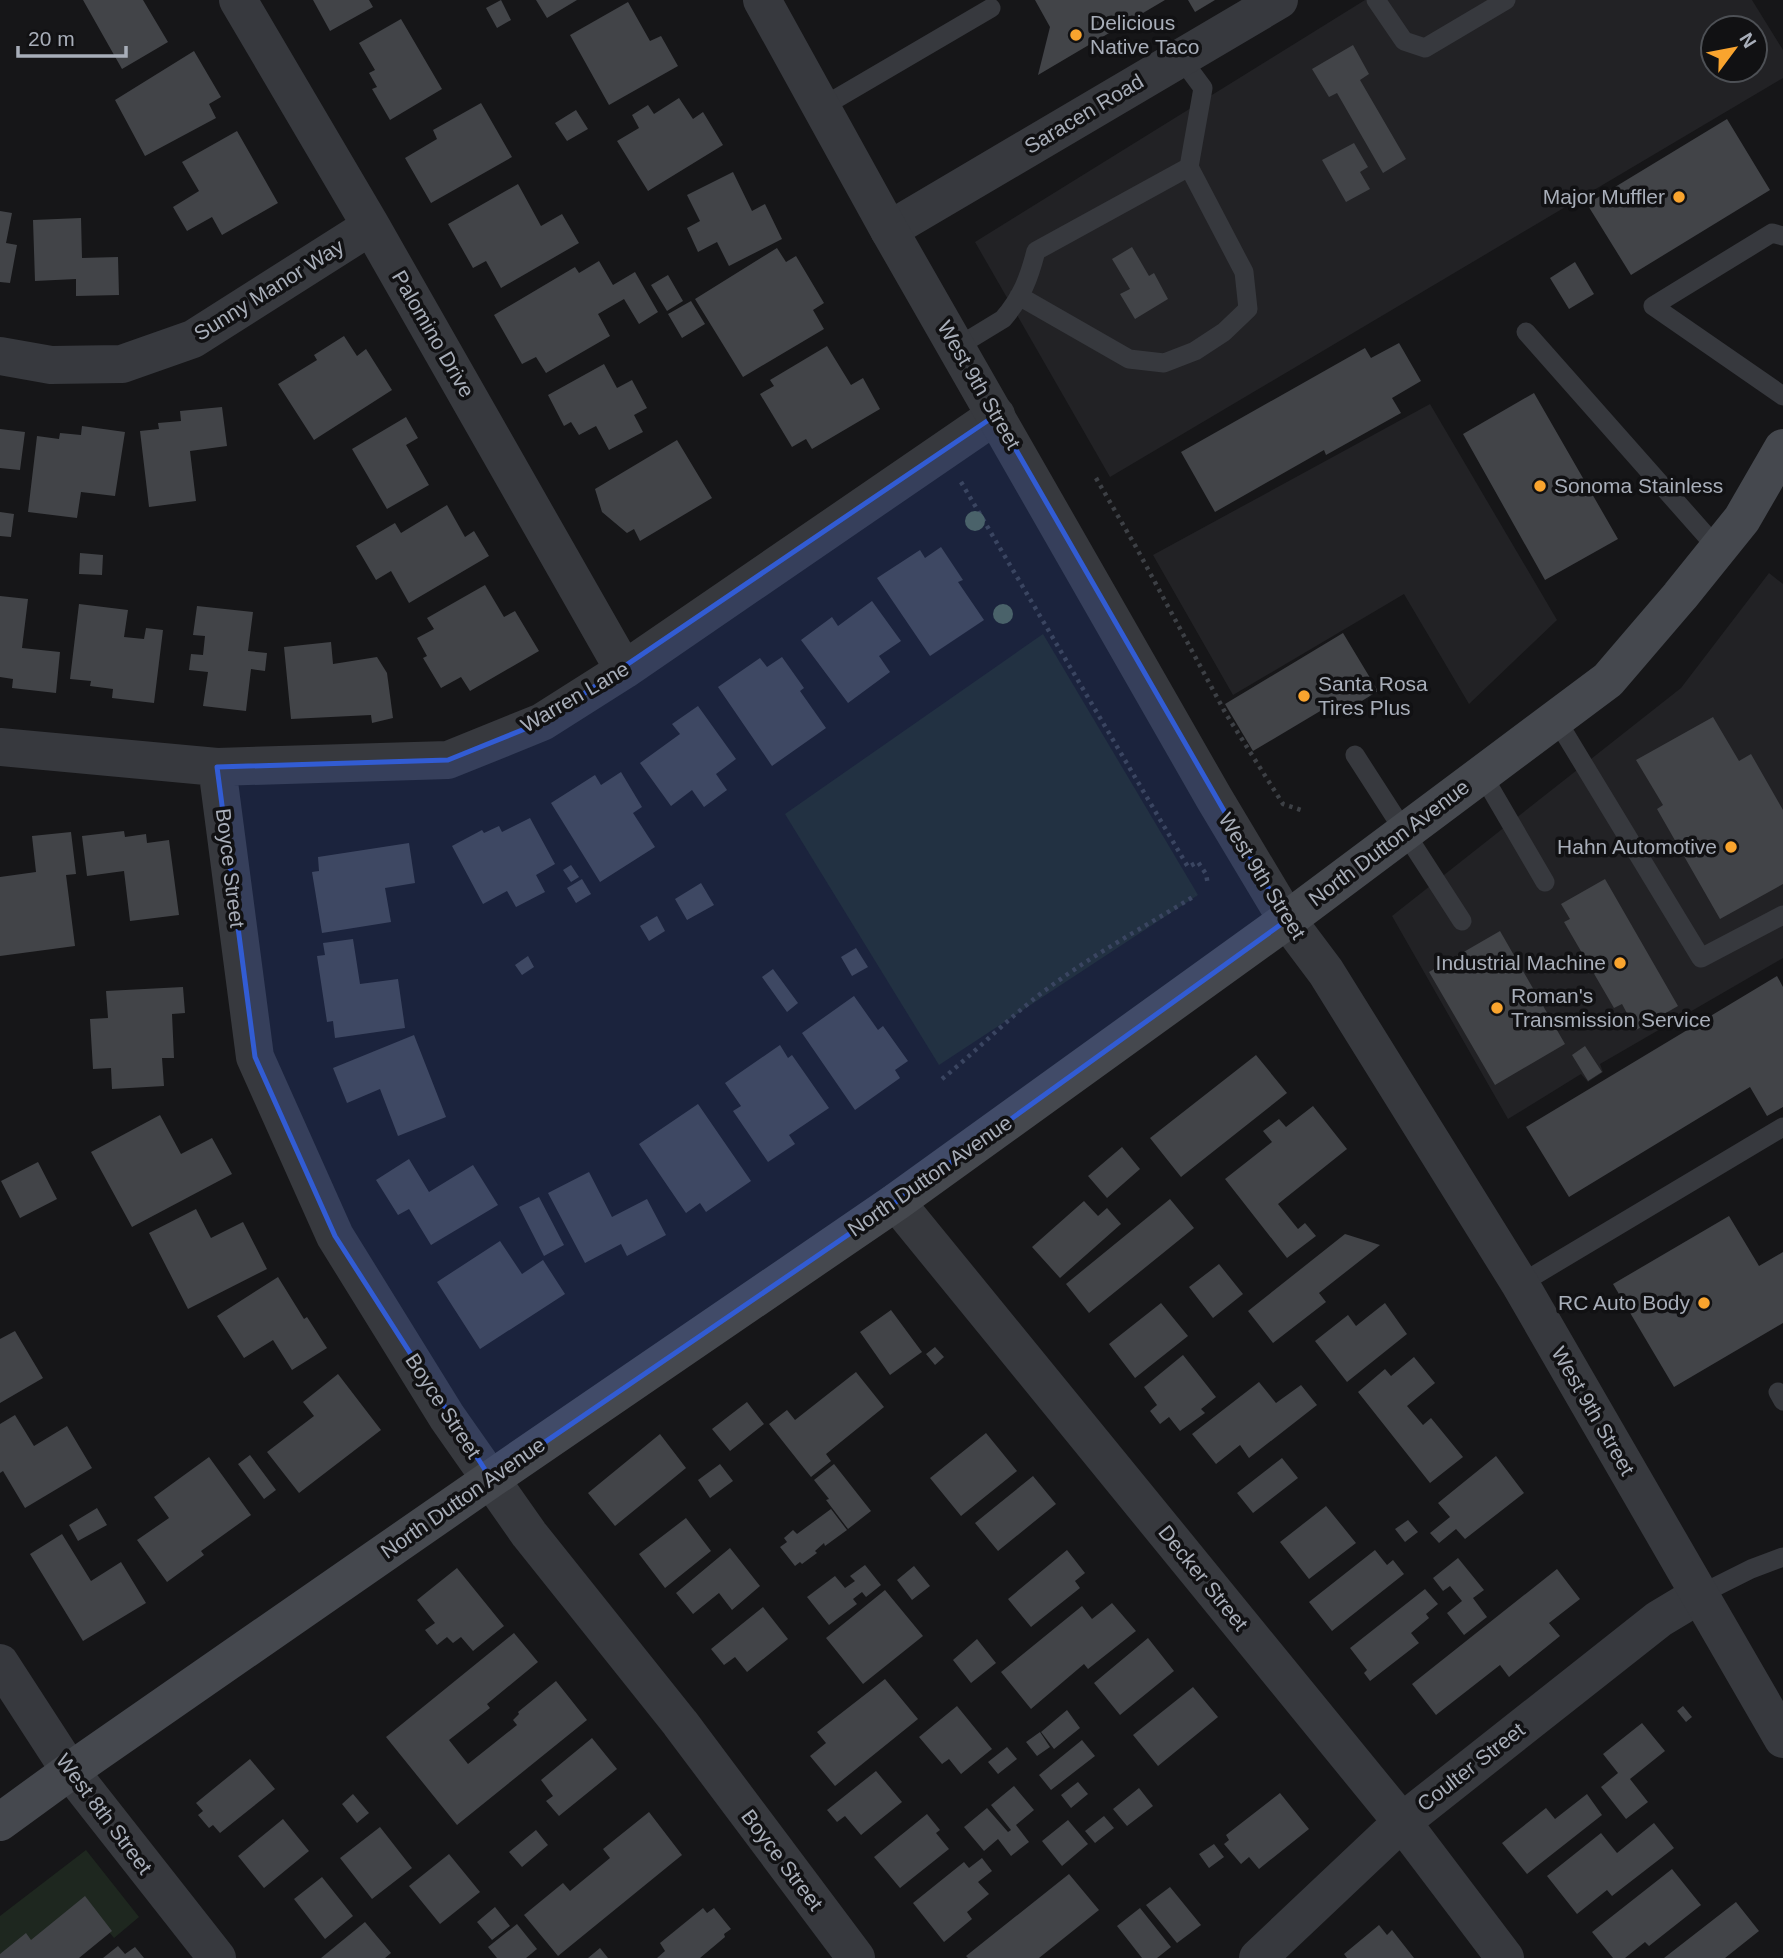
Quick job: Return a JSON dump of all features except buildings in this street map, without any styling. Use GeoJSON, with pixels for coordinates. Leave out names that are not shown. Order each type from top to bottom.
{"type":"FeatureCollection","features":[{"type":"Feature","properties":{"kind":"main road","name":"North Dutton Avenue"},"geometry":{"type":"LineString","coordinates":[[0,1822],[491,1479],[896,1202],[1287,920],[1608,680],[1742,519],[1783,448]]}},
{"type":"Feature","properties":{"kind":"street","name":"Palomino Drive"},"geometry":{"type":"LineString","coordinates":[[238,0],[371,226],[624,670]]}},
{"type":"Feature","properties":{"kind":"street","name":"West 9th Street"},"geometry":{"type":"LineString","coordinates":[[762,0],[889,230],[1214,797],[1287,920],[1326,972],[1520,1284],[1783,1739]]}},
{"type":"Feature","properties":{"kind":"street","name":"Saracen Road"},"geometry":{"type":"LineString","coordinates":[[889,230],[1273,1]]}},
{"type":"Feature","properties":{"kind":"street","name":"Sunny Manor Way"},"geometry":{"type":"LineString","coordinates":[[0,356],[51,365],[122,364],[193,339],[371,226]]}},
{"type":"Feature","properties":{"kind":"street","name":"Warren Lane"},"geometry":{"type":"LineString","coordinates":[[0,747],[217,767],[448,760],[542,722],[624,670],[996,415]]}},
{"type":"Feature","properties":{"kind":"street","name":"Boyce Street"},"geometry":{"type":"LineString","coordinates":[[217,767],[255,1057],[335,1236],[447,1417],[529,1534],[680,1723],[856,1958]]}},
{"type":"Feature","properties":{"kind":"street","name":"Decker Street"},"geometry":{"type":"LineString","coordinates":[[896,1202],[1402,1822],[1505,1958]]}},
{"type":"Feature","properties":{"kind":"street","name":"Coulter Street"},"geometry":{"type":"LineString","coordinates":[[1258,1958],[1402,1822],[1659,1619],[1699,1595]]}},
{"type":"Feature","properties":{"kind":"street","name":"West 8th Street"},"geometry":{"type":"LineString","coordinates":[[0,1663],[70,1771],[216,1958]]}},
{"type":"Feature","properties":{"kind":"lane"},"geometry":{"type":"LineString","coordinates":[[1377,0],[1404,41],[1425,48],[1506,0]]}},
{"type":"Feature","properties":{"kind":"lane"},"geometry":{"type":"LineString","coordinates":[[821,107],[991,8]]}},
{"type":"Feature","properties":{"kind":"lane"},"geometry":{"type":"LineString","coordinates":[[1018,296],[1129,359],[1164,363],[1195,351],[1224,332],[1248,309],[1244,272],[1189,167],[1203,88],[1180,57]]}},
{"type":"Feature","properties":{"kind":"lane"},"geometry":{"type":"LineString","coordinates":[[957,347],[1003,318],[1029,281],[1036,251],[1189,167]]}},
{"type":"Feature","properties":{"kind":"lane"},"geometry":{"type":"LineString","coordinates":[[1783,236],[1772,233],[1653,306],[1783,396]]}},
{"type":"Feature","properties":{"kind":"lane"},"geometry":{"type":"LineString","coordinates":[[1526,332],[1718,550]]}},
{"type":"Feature","properties":{"kind":"lane"},"geometry":{"type":"LineString","coordinates":[[1556,719],[1701,958],[1783,915]]}},
{"type":"Feature","properties":{"kind":"lane"},"geometry":{"type":"LineString","coordinates":[[1355,755],[1462,921]]}},
{"type":"Feature","properties":{"kind":"lane"},"geometry":{"type":"LineString","coordinates":[[1482,774],[1545,882]]}},
{"type":"Feature","properties":{"kind":"lane"},"geometry":{"type":"LineString","coordinates":[[1520,1284],[1783,1126]]}},
{"type":"Feature","properties":{"kind":"lane"},"geometry":{"type":"LineString","coordinates":[[1699,1595],[1751,1569],[1783,1557]]}},
{"type":"Feature","properties":{"kind":"path"},"geometry":{"type":"LineString","coordinates":[[1096,478],[1226,714],[1283,804],[1304,811]]}},
{"type":"Feature","properties":{"kind":"path"},"geometry":{"type":"LineString","coordinates":[[961,482],[1188,867],[1198,862],[1206,874],[1208,885]]}},
{"type":"Feature","properties":{"kind":"path"},"geometry":{"type":"LineString","coordinates":[[942,1079],[976,1052],[1025,1005],[1196,895]]}},
{"type":"Feature","properties":{"kind":"highlighted area"},"geometry":{"type":"Polygon","coordinates":[[[996,415],[1287,920],[896,1202],[491,1479],[335,1236],[255,1057],[217,767],[448,760],[542,722],[996,415]]]}},
{"type":"Feature","properties":{"kind":"shaded area"},"geometry":{"type":"Polygon","coordinates":[[[1365,0],[1752,0],[1761,14],[1699,14],[1699,84],[1769,84],[1769,27],[1783,50],[1783,78],[1110,477],[975,242],[1365,0]]]}},
{"type":"Feature","properties":{"kind":"shaded area"},"geometry":{"type":"Polygon","coordinates":[[[1430,404],[1557,620],[1469,704],[1404,594],[1233,695],[1153,555],[1430,404]]]}},
{"type":"Feature","properties":{"kind":"shaded area"},"geometry":{"type":"Polygon","coordinates":[[[1769,573],[1783,584],[1783,958],[1600,1064],[1603,1072],[1588,1082],[1581,1074],[1508,1119],[1392,916],[1681,688],[1769,573]]]}},
{"type":"Feature","properties":{"kind":"shaded area"},"geometry":{"type":"Polygon","coordinates":[[[1043,634],[1198,895],[939,1065],[785,814],[1043,634]]]}},
{"type":"Feature","properties":{"kind":"shaded area"},"geometry":{"type":"Polygon","coordinates":[[[86,1850],[139,1917],[114,1938],[84,1902],[31,1944],[0,1958],[0,1916],[86,1850]]]}},
{"type":"Feature","properties":{"kind":"place","name":"Delicious Native Taco"},"geometry":{"type":"Point","coordinates":[1076,35]}},
{"type":"Feature","properties":{"kind":"place","name":"Major Muffler"},"geometry":{"type":"Point","coordinates":[1679,197]}},
{"type":"Feature","properties":{"kind":"place","name":"Sonoma Stainless"},"geometry":{"type":"Point","coordinates":[1540,486]}},
{"type":"Feature","properties":{"kind":"place","name":"Santa Rosa Tires Plus"},"geometry":{"type":"Point","coordinates":[1304,696]}},
{"type":"Feature","properties":{"kind":"place","name":"Hahn Automotive"},"geometry":{"type":"Point","coordinates":[1731,847]}},
{"type":"Feature","properties":{"kind":"place","name":"Industrial Machine"},"geometry":{"type":"Point","coordinates":[1620,963]}},
{"type":"Feature","properties":{"kind":"place","name":"Roman's Transmission Service"},"geometry":{"type":"Point","coordinates":[1497,1008]}},
{"type":"Feature","properties":{"kind":"place","name":"RC Auto Body"},"geometry":{"type":"Point","coordinates":[1704,1303]}}]}
